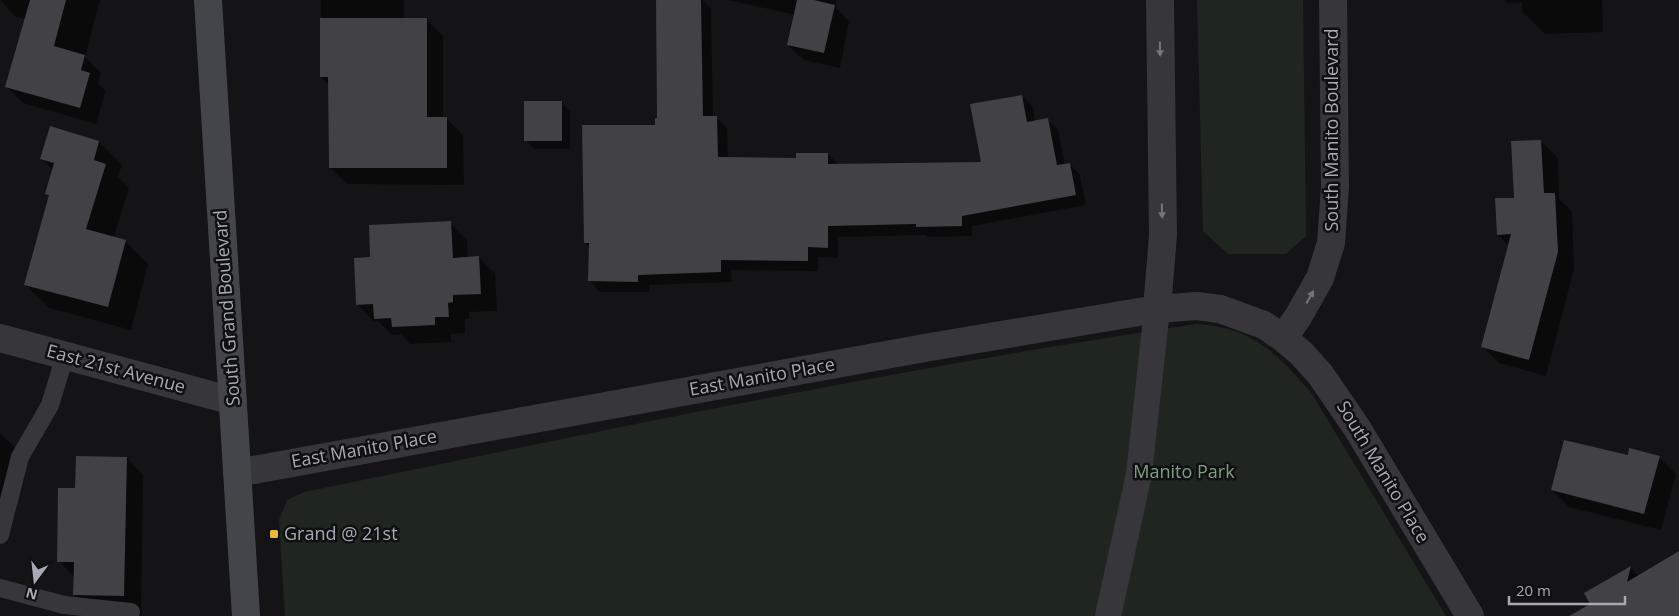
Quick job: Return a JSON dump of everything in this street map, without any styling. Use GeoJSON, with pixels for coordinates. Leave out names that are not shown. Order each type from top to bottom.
{"type":"FeatureCollection","features":[{"type":"Feature","properties":{"kind":"main road","name":"South Grand Boulevard"},"geometry":{"type":"LineString","coordinates":[[208,0],[246,616]]}},
{"type":"Feature","properties":{"kind":"street"},"geometry":{"type":"LineString","coordinates":[[1108,616],[1139,474],[1158,308],[1163,235],[1160,0]]}},
{"type":"Feature","properties":{"kind":"street","name":"South Manito Boulevard"},"geometry":{"type":"LineString","coordinates":[[1283,338],[1298,317],[1320,278],[1331,243],[1335,187],[1333,0]]}},
{"type":"Feature","properties":{"kind":"street","name":"East Manito Place"},"geometry":{"type":"LineString","coordinates":[[236,473],[1158,308],[1198,306],[1220,309],[1264,325],[1283,338]]}},
{"type":"Feature","properties":{"kind":"street","name":"East 21st Avenue"},"geometry":{"type":"LineString","coordinates":[[0,338],[233,401]]}},
{"type":"Feature","properties":{"kind":"street","name":"South Manito Place"},"geometry":{"type":"LineString","coordinates":[[1283,338],[1302,353],[1337,397],[1470,616]]}},
{"type":"Feature","properties":{"kind":"lane"},"geometry":{"type":"LineString","coordinates":[[0,535],[20,457],[50,405],[65,356]]}},
{"type":"Feature","properties":{"kind":"lane"},"geometry":{"type":"LineString","coordinates":[[0,588],[64,605],[131,612]]}},
{"type":"Feature","properties":{"kind":"green space"},"geometry":{"type":"Polygon","coordinates":[[[1197,0],[1303,0],[1306,236],[1286,254],[1228,254],[1203,231],[1197,0]]]}},
{"type":"Feature","properties":{"kind":"green space","name":"Manito Park"},"geometry":{"type":"Polygon","coordinates":[[[1197,324],[1217,326],[1249,337],[1275,355],[1312,394],[1446,616],[285,616],[279,520],[287,500],[304,492],[861,380],[1085,341],[1197,324]]]}},
{"type":"Feature","properties":{"kind":"building"},"geometry":{"type":"Polygon","coordinates":[[[30,0],[66,0],[54,46],[85,55],[81,70],[90,73],[80,108],[5,87],[30,0]]]}},
{"type":"Feature","properties":{"kind":"building"},"geometry":{"type":"Polygon","coordinates":[[[656,0],[701,0],[703,116],[717,116],[718,157],[796,158],[796,153],[828,153],[828,164],[981,162],[970,104],[1022,95],[1027,122],[1048,118],[1057,165],[1070,163],[1076,195],[962,216],[962,226],[916,227],[916,224],[828,226],[828,248],[808,247],[808,261],[721,260],[721,272],[638,275],[638,282],[588,281],[589,243],[584,243],[582,125],[655,125],[655,118],[657,118],[656,0]]]}},
{"type":"Feature","properties":{"kind":"building"},"geometry":{"type":"Polygon","coordinates":[[[797,0],[814,0],[835,5],[824,53],[787,45],[797,0]]]}},
{"type":"Feature","properties":{"kind":"building"},"geometry":{"type":"Polygon","coordinates":[[[320,18],[427,18],[427,117],[447,117],[447,168],[329,168],[328,77],[320,77],[320,18]]]}},
{"type":"Feature","properties":{"kind":"building"},"geometry":{"type":"Polygon","coordinates":[[[524,101],[562,101],[562,141],[524,141],[524,101]]]}},
{"type":"Feature","properties":{"kind":"building"},"geometry":{"type":"Polygon","coordinates":[[[50,126],[99,141],[94,160],[106,164],[86,229],[126,240],[108,307],[24,285],[49,195],[45,194],[54,163],[40,159],[50,126]]]}},
{"type":"Feature","properties":{"kind":"building"},"geometry":{"type":"Polygon","coordinates":[[[1541,140],[1544,193],[1555,193],[1558,252],[1529,360],[1481,347],[1511,234],[1497,235],[1495,198],[1514,198],[1511,141],[1541,140]]]}},
{"type":"Feature","properties":{"kind":"building"},"geometry":{"type":"Polygon","coordinates":[[[451,221],[453,258],[479,256],[481,294],[453,295],[453,302],[448,303],[449,317],[435,317],[435,325],[392,327],[391,318],[374,319],[373,304],[356,305],[354,258],[370,257],[369,225],[451,221]]]}},
{"type":"Feature","properties":{"kind":"building"},"geometry":{"type":"Polygon","coordinates":[[[1564,440],[1628,455],[1629,448],[1660,456],[1644,514],[1551,490],[1564,440]]]}},
{"type":"Feature","properties":{"kind":"building"},"geometry":{"type":"Polygon","coordinates":[[[76,456],[127,457],[124,596],[73,595],[74,562],[57,562],[58,488],[75,488],[76,456]]]}},
{"type":"Feature","properties":{"kind":"building"},"geometry":{"type":"Polygon","coordinates":[[[1679,551],[1679,616],[1569,616],[1590,604],[1584,593],[1631,566],[1627,582],[1679,551]]]}},
{"type":"Feature","properties":{"kind":"place","name":"Grand @ 21st"},"geometry":{"type":"Point","coordinates":[274,534]}}]}
